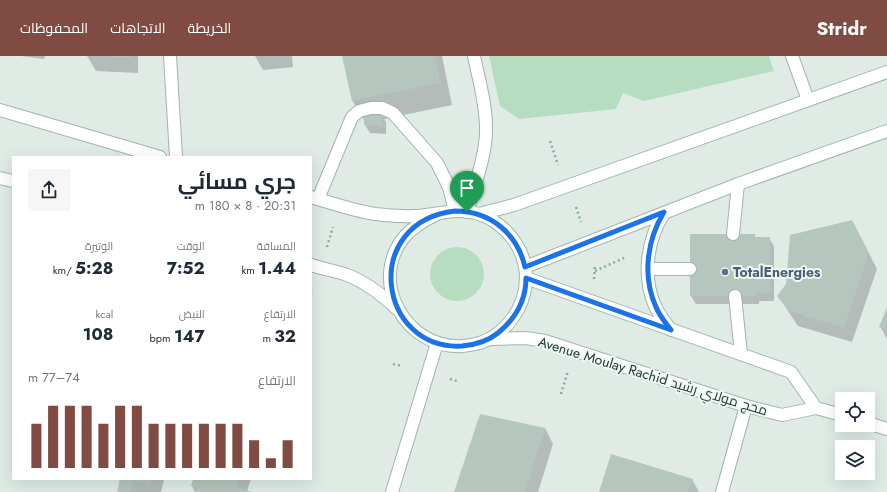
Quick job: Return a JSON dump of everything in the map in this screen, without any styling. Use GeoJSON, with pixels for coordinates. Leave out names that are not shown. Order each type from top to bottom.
{"type":"FeatureCollection","features":[{"type":"Feature","properties":{"kind":"main road"},"geometry":{"type":"LineString","coordinates":[[170,56],[176,156]]}},
{"type":"Feature","properties":{"kind":"main road"},"geometry":{"type":"LineString","coordinates":[[467,212],[487,130],[485,109],[474,56]]}},
{"type":"Feature","properties":{"kind":"main road"},"geometry":{"type":"LineString","coordinates":[[792,56],[808,100]]}},
{"type":"Feature","properties":{"kind":"main road"},"geometry":{"type":"LineString","coordinates":[[312,265],[348,276],[361,282],[384,297],[398,310],[410,326],[417,332],[437,343],[451,346],[474,345],[496,335],[507,326],[517,313],[525,290],[525,273],[520,251],[516,243],[506,231],[494,221],[467,212],[449,187],[437,163],[392,113],[382,108],[371,108],[359,112],[352,117],[315,198],[374,214],[412,217],[467,212],[514,205],[887,72]]}},
{"type":"Feature","properties":{"kind":"main road"},"geometry":{"type":"LineString","coordinates":[[0,110],[157,156]]}},
{"type":"Feature","properties":{"kind":"main road"},"geometry":{"type":"LineString","coordinates":[[525,273],[664,212],[887,131]]}},
{"type":"Feature","properties":{"kind":"main road"},"geometry":{"type":"LineString","coordinates":[[0,178],[12,181]]}},
{"type":"Feature","properties":{"kind":"main road"},"geometry":{"type":"LineString","coordinates":[[734,234],[738,184]]}},
{"type":"Feature","properties":{"kind":"main road"},"geometry":{"type":"LineString","coordinates":[[664,212],[654,230],[648,253],[648,269],[652,299],[660,316],[671,330]]}},
{"type":"Feature","properties":{"kind":"main road"},"geometry":{"type":"LineString","coordinates":[[398,310],[394,301],[390,282],[392,263],[395,253],[405,236],[412,229],[437,214]]}},
{"type":"Feature","properties":{"kind":"main road"},"geometry":{"type":"LineString","coordinates":[[648,269],[690,269]]}},
{"type":"Feature","properties":{"kind":"main road"},"geometry":{"type":"LineString","coordinates":[[525,273],[671,330],[791,372],[816,408]]}},
{"type":"Feature","properties":{"kind":"main road"},"geometry":{"type":"LineString","coordinates":[[735,296],[741,354]]}},
{"type":"Feature","properties":{"kind":"main road","name":"Avenue Moulay Rachid محج مولاي رشيد"},"geometry":{"type":"LineString","coordinates":[[488,339],[526,338],[545,341],[746,406],[782,415],[816,408],[835,413]]}},
{"type":"Feature","properties":{"kind":"main road"},"geometry":{"type":"LineString","coordinates":[[392,492],[437,343]]}},
{"type":"Feature","properties":{"kind":"main road"},"geometry":{"type":"LineString","coordinates":[[722,492],[746,406]]}},
{"type":"Feature","properties":{"kind":"main road"},"geometry":{"type":"LineString","coordinates":[[875,425],[887,428]]}},
{"type":"Feature","properties":{"kind":"path"},"geometry":{"type":"LineString","coordinates":[[550,141],[559,166]]}},
{"type":"Feature","properties":{"kind":"path"},"geometry":{"type":"LineString","coordinates":[[576,207],[582,222]]}},
{"type":"Feature","properties":{"kind":"path"},"geometry":{"type":"LineString","coordinates":[[326,247],[334,224]]}},
{"type":"Feature","properties":{"kind":"path"},"geometry":{"type":"LineString","coordinates":[[595,271],[628,257]]}},
{"type":"Feature","properties":{"kind":"path"},"geometry":{"type":"LineString","coordinates":[[594,282],[595,265]]}},
{"type":"Feature","properties":{"kind":"path"},"geometry":{"type":"LineString","coordinates":[[594,278],[601,280]]}},
{"type":"Feature","properties":{"kind":"path"},"geometry":{"type":"LineString","coordinates":[[393,364],[403,366]]}},
{"type":"Feature","properties":{"kind":"path"},"geometry":{"type":"LineString","coordinates":[[561,394],[569,369]]}},
{"type":"Feature","properties":{"kind":"path"},"geometry":{"type":"LineString","coordinates":[[450,379],[457,381]]}},
{"type":"Feature","properties":{"kind":"green space"},"geometry":{"type":"Polygon","coordinates":[[[489,56],[769,56],[774,71],[644,101],[623,93],[616,109],[519,119],[500,106],[489,56]]]}},
{"type":"Feature","properties":{"kind":"green space"},"geometry":{"type":"Polygon","coordinates":[[[457,247],[467,249],[476,255],[482,264],[484,274],[482,284],[476,293],[467,299],[457,301],[447,299],[438,293],[432,284],[430,274],[432,264],[438,255],[447,249],[457,247]]]}},
{"type":"Feature","properties":{"kind":"building"},"geometry":{"type":"Polygon","coordinates":[[[130,56],[130,58],[110,57],[130,56]]]}},
{"type":"Feature","properties":{"kind":"building"},"geometry":{"type":"Polygon","coordinates":[[[342,56],[435,56],[440,83],[352,101],[342,56]]]}},
{"type":"Feature","properties":{"kind":"building"},"geometry":{"type":"Polygon","coordinates":[[[364,112],[382,113],[382,126],[364,125],[364,112]]]}},
{"type":"Feature","properties":{"kind":"building"},"geometry":{"type":"Polygon","coordinates":[[[852,220],[869,253],[844,328],[789,311],[777,296],[786,284],[790,235],[852,220]]]}},
{"type":"Feature","properties":{"kind":"building"},"geometry":{"type":"Polygon","coordinates":[[[690,234],[755,234],[755,237],[770,237],[770,293],[755,293],[755,296],[690,296],[690,234]]]}},
{"type":"Feature","properties":{"kind":"building"},"geometry":{"type":"Polygon","coordinates":[[[887,307],[887,330],[879,327],[887,307]]]}},
{"type":"Feature","properties":{"kind":"building"},"geometry":{"type":"Polygon","coordinates":[[[480,414],[545,428],[525,492],[454,492],[480,414]]]}},
{"type":"Feature","properties":{"kind":"building"},"geometry":{"type":"Polygon","coordinates":[[[611,454],[693,479],[688,492],[599,492],[611,454]]]}},
{"type":"Feature","properties":{"kind":"building"},"geometry":{"type":"Polygon","coordinates":[[[120,480],[134,480],[130,492],[117,492],[120,480]]]}},
{"type":"Feature","properties":{"kind":"building"},"geometry":{"type":"Polygon","coordinates":[[[134,480],[152,480],[150,485],[134,480]]]}},
{"type":"Feature","properties":{"kind":"building"},"geometry":{"type":"Polygon","coordinates":[[[193,480],[238,480],[236,487],[252,492],[195,492],[197,488],[191,486],[193,480]]]}},
{"type":"Feature","properties":{"kind":"place","name":"TotalEnergies"},"geometry":{"type":"Point","coordinates":[725,272]}},
{"type":"Feature","properties":{"kind":"route"},"geometry":{"type":"LineString","coordinates":[[455,211],[467,212],[487,217],[500,225],[516,243],[525,267],[664,212],[654,230],[648,253],[648,278],[652,299],[660,316],[671,330],[526,278],[525,290],[517,313],[507,326],[496,335],[474,345],[458,346],[437,343],[425,337],[410,326],[398,310],[394,301],[390,282],[390,272],[395,253],[405,236],[420,223],[437,214],[455,211]]}}]}
